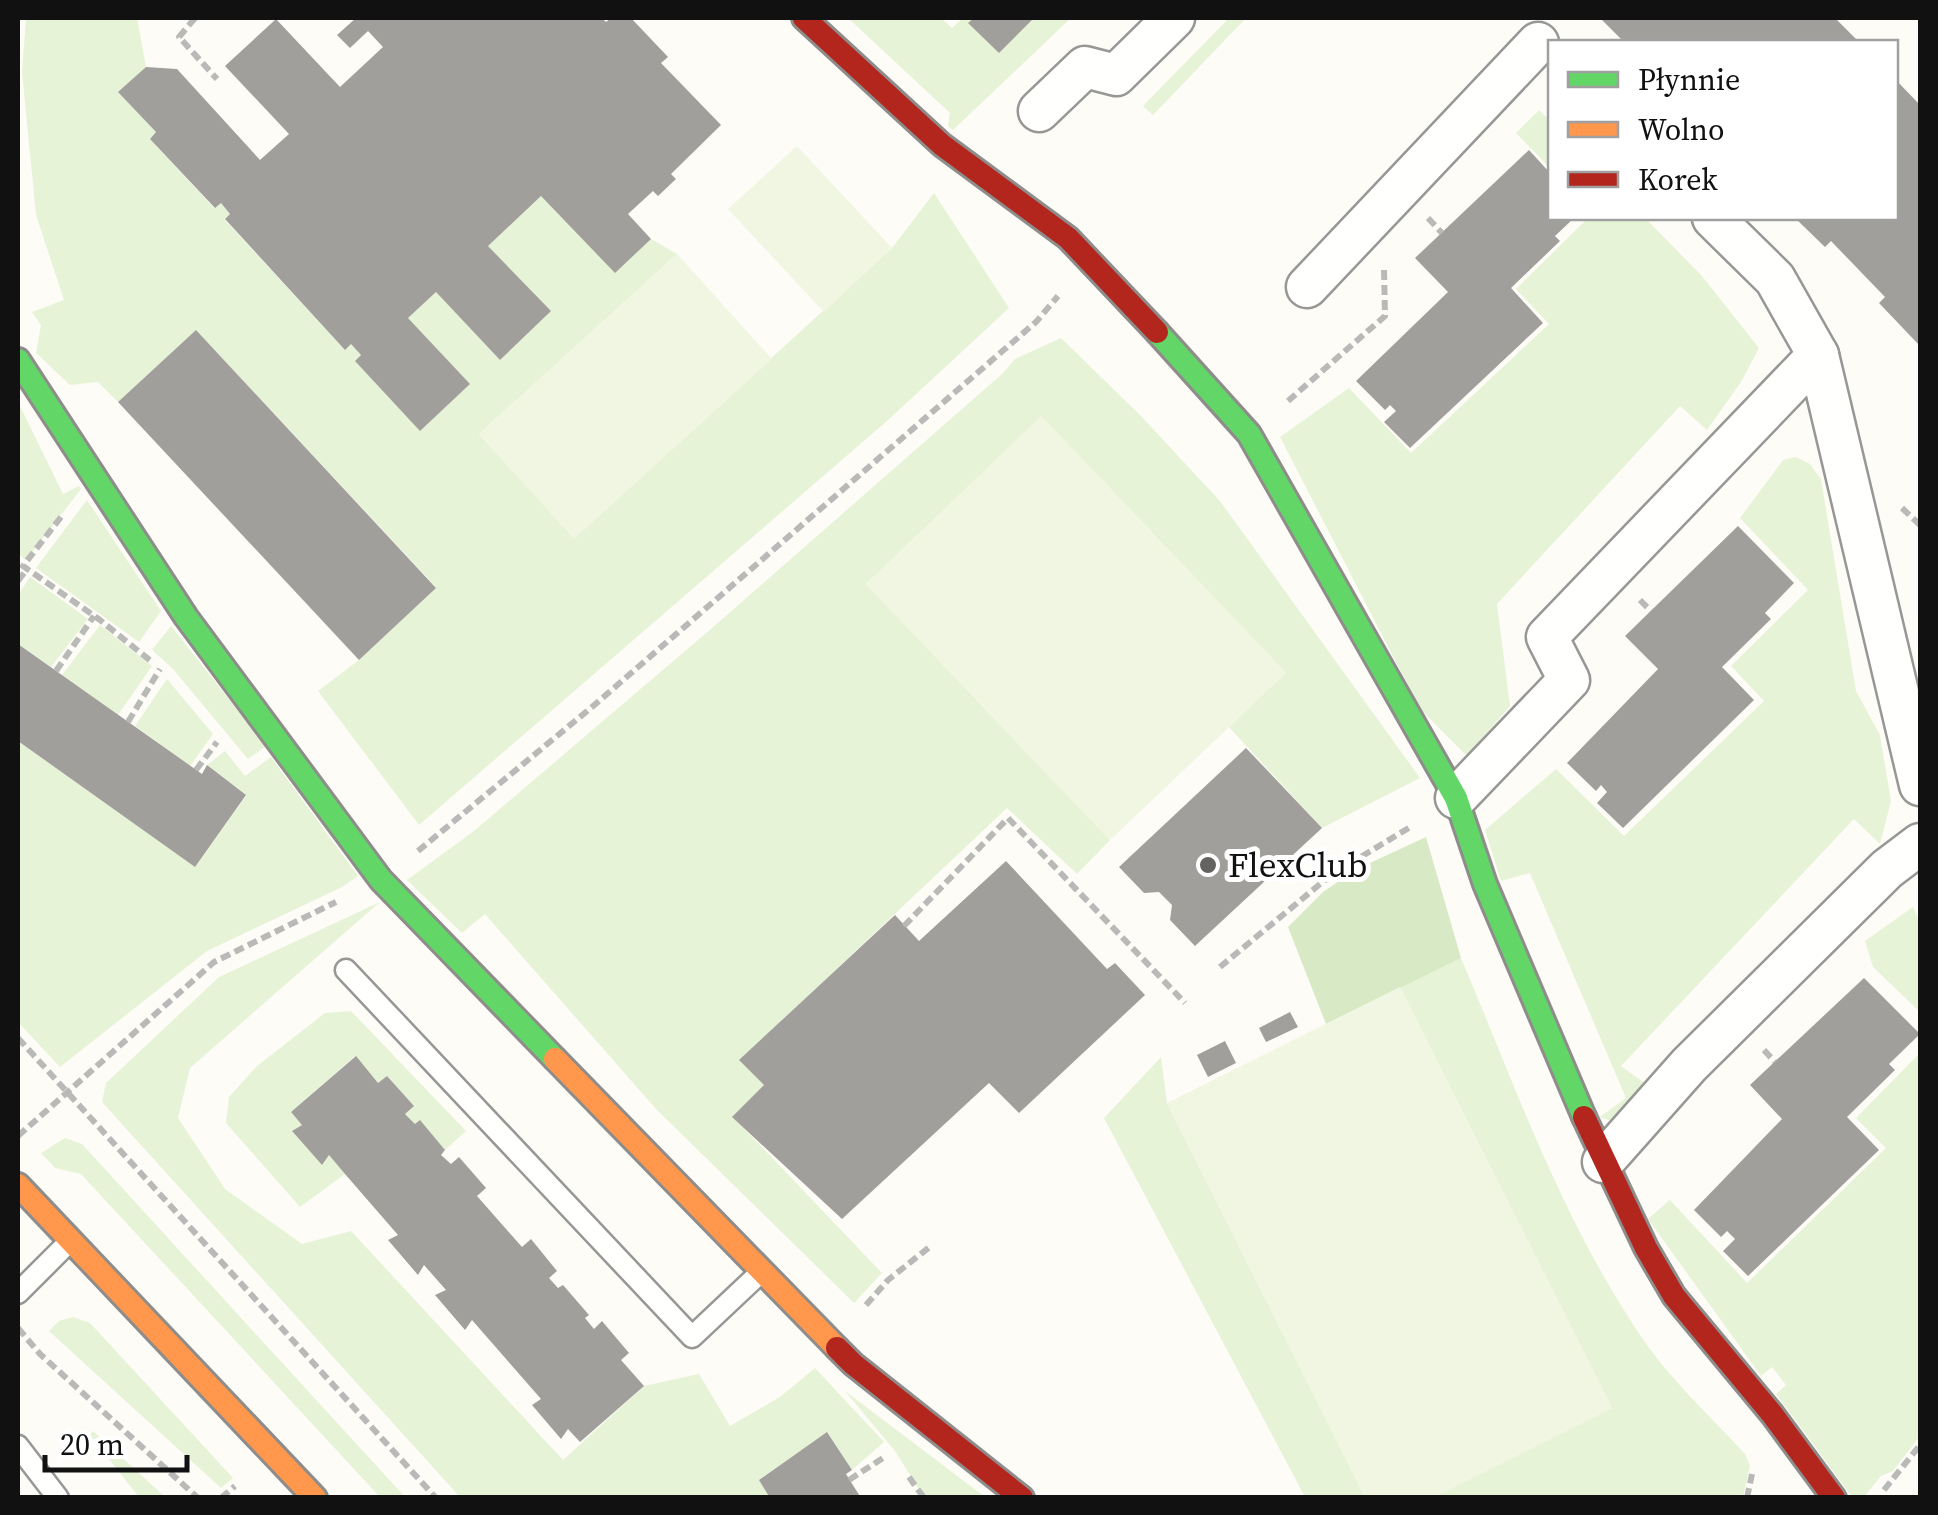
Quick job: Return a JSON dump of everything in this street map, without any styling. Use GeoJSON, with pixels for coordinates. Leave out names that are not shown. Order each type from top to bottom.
{"type":"FeatureCollection","features":[{"type":"Feature","properties":{"kind":"street"},"geometry":{"type":"LineString","coordinates":[[804,18],[942,145],[1090,258],[1248,434],[1456,798],[1485,884],[1603,1162],[1646,1248],[1674,1296],[1772,1414],[1834,1498]]}},
{"type":"Feature","properties":{"kind":"street"},"geometry":{"type":"LineString","coordinates":[[1039,111],[1085,66],[1116,75],[1174,18]]}},
{"type":"Feature","properties":{"kind":"street"},"geometry":{"type":"LineString","coordinates":[[1307,287],[1533,39]]}},
{"type":"Feature","properties":{"kind":"street"},"geometry":{"type":"LineString","coordinates":[[1715,220],[1775,279],[1818,356],[1920,785]]}},
{"type":"Feature","properties":{"kind":"street"},"geometry":{"type":"LineString","coordinates":[[1456,798],[1568,680],[1547,636],[1818,356]]}},
{"type":"Feature","properties":{"kind":"street"},"geometry":{"type":"LineString","coordinates":[[18,360],[186,617],[380,880],[854,1364],[1022,1498]]}},
{"type":"Feature","properties":{"kind":"street"},"geometry":{"type":"LineString","coordinates":[[1603,1162],[1689,1065],[1887,868],[1920,844]]}},
{"type":"Feature","properties":{"kind":"street"},"geometry":{"type":"LineString","coordinates":[[18,1185],[315,1498]]}},
{"type":"Feature","properties":{"kind":"lane"},"geometry":{"type":"LineString","coordinates":[[346,970],[692,1337],[762,1271]]}},
{"type":"Feature","properties":{"kind":"lane"},"geometry":{"type":"LineString","coordinates":[[18,1292],[69,1242]]}},
{"type":"Feature","properties":{"kind":"lane"},"geometry":{"type":"LineString","coordinates":[[18,1446],[58,1498]]}},
{"type":"Feature","properties":{"kind":"path"},"geometry":{"type":"LineString","coordinates":[[195,18],[179,37],[217,79]]}},
{"type":"Feature","properties":{"kind":"path"},"geometry":{"type":"LineString","coordinates":[[1248,434],[1385,316],[1378,210]]}},
{"type":"Feature","properties":{"kind":"path"},"geometry":{"type":"LineString","coordinates":[[452,825],[1036,322],[1090,258]]}},
{"type":"Feature","properties":{"kind":"path"},"geometry":{"type":"LineString","coordinates":[[1902,508],[1920,525]]}},
{"type":"Feature","properties":{"kind":"path"},"geometry":{"type":"LineString","coordinates":[[18,582],[23,566]]}},
{"type":"Feature","properties":{"kind":"path"},"geometry":{"type":"LineString","coordinates":[[56,671],[94,616]]}},
{"type":"Feature","properties":{"kind":"path"},"geometry":{"type":"LineString","coordinates":[[128,722],[160,669]]}},
{"type":"Feature","properties":{"kind":"path"},"geometry":{"type":"LineString","coordinates":[[196,770],[221,737]]}},
{"type":"Feature","properties":{"kind":"path"},"geometry":{"type":"LineString","coordinates":[[1220,967],[1331,876],[1456,798]]}},
{"type":"Feature","properties":{"kind":"path"},"geometry":{"type":"LineString","coordinates":[[904,926],[1008,818],[1185,1002]]}},
{"type":"Feature","properties":{"kind":"path"},"geometry":{"type":"LineString","coordinates":[[21,1133],[214,962],[380,880]]}},
{"type":"Feature","properties":{"kind":"path"},"geometry":{"type":"LineString","coordinates":[[18,1038],[436,1498]]}},
{"type":"Feature","properties":{"kind":"path"},"geometry":{"type":"LineString","coordinates":[[857,1315],[888,1280],[932,1245]]}},
{"type":"Feature","properties":{"kind":"path"},"geometry":{"type":"LineString","coordinates":[[18,1328],[40,1354],[198,1498]]}},
{"type":"Feature","properties":{"kind":"path"},"geometry":{"type":"LineString","coordinates":[[1878,1498],[1920,1444]]}},
{"type":"Feature","properties":{"kind":"path"},"geometry":{"type":"LineString","coordinates":[[849,1480],[891,1452]]}},
{"type":"Feature","properties":{"kind":"green space"},"geometry":{"type":"Polygon","coordinates":[[[26,18],[137,18],[146,67],[119,92],[156,132],[150,139],[214,208],[221,203],[230,214],[225,220],[345,350],[351,344],[361,355],[356,361],[420,430],[470,384],[408,318],[436,292],[500,360],[550,311],[488,246],[541,196],[651,239],[677,254],[479,434],[574,538],[892,248],[934,193],[1009,308],[887,421],[419,825],[318,691],[359,660],[436,587],[196,330],[118,402],[98,382],[70,385],[36,353],[41,325],[32,312],[64,300],[36,215],[22,72],[26,18]]]}},
{"type":"Feature","properties":{"kind":"green space"},"geometry":{"type":"Polygon","coordinates":[[[848,18],[941,18],[952,28],[963,18],[974,18],[969,23],[999,52],[1034,18],[1071,18],[953,130],[948,126],[950,113],[848,18]]]}},
{"type":"Feature","properties":{"kind":"green space"},"geometry":{"type":"Polygon","coordinates":[[[1229,18],[1246,18],[1153,115],[1143,106],[1229,18]]]}},
{"type":"Feature","properties":{"kind":"green space"},"geometry":{"type":"Polygon","coordinates":[[[1539,110],[1548,119],[1548,166],[1516,133],[1539,110]]]}},
{"type":"Feature","properties":{"kind":"green space"},"geometry":{"type":"Polygon","coordinates":[[[797,146],[892,248],[824,312],[728,209],[797,146]]]}},
{"type":"Feature","properties":{"kind":"green space"},"geometry":{"type":"Polygon","coordinates":[[[1586,220],[1647,220],[1702,276],[1759,348],[1741,382],[1707,430],[1680,406],[1497,604],[1510,706],[1467,756],[1420,709],[1280,437],[1349,388],[1411,453],[1549,324],[1516,289],[1586,220]]]}},
{"type":"Feature","properties":{"kind":"green space"},"geometry":{"type":"Polygon","coordinates":[[[677,254],[772,359],[574,539],[479,434],[677,254]]]}},
{"type":"Feature","properties":{"kind":"green space"},"geometry":{"type":"Polygon","coordinates":[[[1061,338],[1220,501],[1420,778],[1322,828],[1229,727],[1285,672],[1042,417],[866,584],[1110,840],[1077,874],[1007,808],[740,1060],[764,1085],[733,1117],[882,1273],[854,1303],[656,1109],[485,914],[462,933],[407,880],[474,831],[712,628],[1015,359],[1061,338]]]}},
{"type":"Feature","properties":{"kind":"green space"},"geometry":{"type":"Polygon","coordinates":[[[18,402],[63,494],[79,486],[81,489],[26,560],[18,554],[18,402]]]}},
{"type":"Feature","properties":{"kind":"green space"},"geometry":{"type":"Polygon","coordinates":[[[1041,416],[1286,673],[1110,840],[866,584],[1041,416]]]}},
{"type":"Feature","properties":{"kind":"green space"},"geometry":{"type":"Polygon","coordinates":[[[1796,457],[1810,464],[1821,479],[1856,691],[1880,735],[1891,801],[1880,844],[1854,819],[1621,1066],[1647,1085],[1611,1121],[1600,1117],[1626,1098],[1530,873],[1501,881],[1485,830],[1556,769],[1624,836],[1764,701],[1731,666],[1808,590],[1740,518],[1783,460],[1796,457]]]}},
{"type":"Feature","properties":{"kind":"green space"},"geometry":{"type":"Polygon","coordinates":[[[87,500],[161,611],[139,642],[36,568],[87,500]]]}},
{"type":"Feature","properties":{"kind":"green space"},"geometry":{"type":"Polygon","coordinates":[[[30,577],[88,619],[51,667],[18,644],[18,595],[30,577]]]}},
{"type":"Feature","properties":{"kind":"green space"},"geometry":{"type":"Polygon","coordinates":[[[100,625],[152,666],[118,715],[62,675],[100,625]]]}},
{"type":"Feature","properties":{"kind":"green space"},"geometry":{"type":"Polygon","coordinates":[[[171,626],[266,746],[248,759],[173,669],[152,650],[171,626]]]}},
{"type":"Feature","properties":{"kind":"green space"},"geometry":{"type":"Polygon","coordinates":[[[167,679],[213,734],[190,766],[135,726],[167,679]]]}},
{"type":"Feature","properties":{"kind":"green space"},"geometry":{"type":"Polygon","coordinates":[[[18,741],[195,867],[246,796],[207,765],[225,751],[245,776],[271,757],[358,876],[207,951],[60,1067],[18,1022],[18,741]]]}},
{"type":"Feature","properties":{"kind":"green space"},"geometry":{"type":"Polygon","coordinates":[[[1426,837],[1461,958],[1326,1024],[1288,927],[1323,892],[1357,869],[1426,837]]]}},
{"type":"Feature","properties":{"kind":"green space"},"geometry":{"type":"Polygon","coordinates":[[[380,902],[190,1068],[178,1118],[225,1189],[302,1244],[351,1231],[563,1460],[644,1386],[699,1374],[730,1426],[780,1397],[815,1368],[884,1442],[852,1470],[828,1433],[770,1497],[460,1497],[102,1102],[106,1083],[219,977],[380,902]]]}},
{"type":"Feature","properties":{"kind":"green space"},"geometry":{"type":"Polygon","coordinates":[[[1913,907],[1920,923],[1920,1012],[1873,967],[1865,941],[1913,907]]]}},
{"type":"Feature","properties":{"kind":"green space"},"geometry":{"type":"Polygon","coordinates":[[[1461,958],[1544,1156],[1591,1253],[1647,1345],[1745,1454],[1750,1466],[1743,1497],[1434,1497],[1612,1408],[1400,987],[1461,958]]]}},
{"type":"Feature","properties":{"kind":"green space"},"geometry":{"type":"Polygon","coordinates":[[[1400,987],[1612,1408],[1434,1497],[1365,1497],[1167,1103],[1400,987]]]}},
{"type":"Feature","properties":{"kind":"green space"},"geometry":{"type":"Polygon","coordinates":[[[351,1011],[466,1131],[445,1150],[420,1121],[415,1124],[405,1114],[413,1106],[387,1076],[378,1083],[355,1056],[291,1112],[302,1125],[292,1131],[322,1165],[329,1155],[345,1174],[300,1207],[226,1123],[229,1097],[257,1066],[325,1013],[351,1011]]]}},
{"type":"Feature","properties":{"kind":"green space"},"geometry":{"type":"Polygon","coordinates":[[[1920,1053],[1920,1436],[1893,1471],[1881,1476],[1864,1497],[1852,1497],[1776,1394],[1786,1385],[1772,1367],[1761,1376],[1648,1219],[1670,1200],[1747,1283],[1886,1148],[1856,1118],[1920,1053]]]}},
{"type":"Feature","properties":{"kind":"green space"},"geometry":{"type":"Polygon","coordinates":[[[1161,1057],[1167,1103],[1365,1497],[1305,1497],[1104,1118],[1161,1057]]]}},
{"type":"Feature","properties":{"kind":"green space"},"geometry":{"type":"Polygon","coordinates":[[[65,1138],[82,1144],[405,1497],[380,1497],[81,1174],[55,1168],[41,1153],[65,1138]]]}},
{"type":"Feature","properties":{"kind":"green space"},"geometry":{"type":"Polygon","coordinates":[[[73,1317],[90,1323],[233,1478],[221,1488],[49,1331],[59,1321],[73,1317]]]}},
{"type":"Feature","properties":{"kind":"green space"},"geometry":{"type":"Polygon","coordinates":[[[845,1391],[985,1497],[924,1497],[895,1451],[845,1391]]]}},
{"type":"Feature","properties":{"kind":"green space"},"geometry":{"type":"Polygon","coordinates":[[[93,1431],[165,1497],[139,1497],[90,1435],[93,1431]]]}},
{"type":"Feature","properties":{"kind":"building"},"geometry":{"type":"Polygon","coordinates":[[[356,18],[602,18],[606,22],[611,18],[631,18],[668,57],[661,63],[721,125],[671,174],[676,179],[658,196],[653,191],[628,214],[651,239],[615,273],[541,196],[488,246],[551,311],[500,360],[436,292],[408,318],[470,384],[420,431],[355,361],[361,355],[351,344],[345,350],[225,219],[230,214],[221,203],[215,208],[150,139],[156,132],[118,92],[146,67],[177,69],[260,160],[289,134],[225,66],[276,19],[340,87],[383,47],[368,31],[350,48],[337,35],[356,18]]]}},
{"type":"Feature","properties":{"kind":"building"},"geometry":{"type":"Polygon","coordinates":[[[974,18],[1034,18],[999,53],[968,23],[974,18]]]}},
{"type":"Feature","properties":{"kind":"building"},"geometry":{"type":"Polygon","coordinates":[[[1600,18],[1835,18],[1857,40],[1634,39],[1622,40],[1600,18]]]}},
{"type":"Feature","properties":{"kind":"building"},"geometry":{"type":"Polygon","coordinates":[[[1898,82],[1920,105],[1920,346],[1879,303],[1885,297],[1831,241],[1825,247],[1797,220],[1898,220],[1898,82]]]}},
{"type":"Feature","properties":{"kind":"building"},"geometry":{"type":"Polygon","coordinates":[[[1529,150],[1548,171],[1548,220],[1572,220],[1555,236],[1560,241],[1511,288],[1543,323],[1410,448],[1384,422],[1396,411],[1390,405],[1385,410],[1356,381],[1448,292],[1415,258],[1529,150]]]}},
{"type":"Feature","properties":{"kind":"building"},"geometry":{"type":"Polygon","coordinates":[[[196,330],[436,588],[359,660],[118,402],[196,330]]]}},
{"type":"Feature","properties":{"kind":"building"},"geometry":{"type":"Polygon","coordinates":[[[1738,526],[1794,583],[1765,613],[1771,619],[1722,667],[1754,700],[1623,828],[1597,803],[1607,792],[1601,785],[1596,791],[1567,763],[1658,669],[1625,636],[1738,526]]]}},
{"type":"Feature","properties":{"kind":"building"},"geometry":{"type":"Polygon","coordinates":[[[18,644],[202,774],[207,765],[246,795],[195,867],[18,741],[18,644]]]}},
{"type":"Feature","properties":{"kind":"building"},"geometry":{"type":"Polygon","coordinates":[[[1246,748],[1322,828],[1195,946],[1170,920],[1172,905],[1159,892],[1144,893],[1119,867],[1246,748]]]}},
{"type":"Feature","properties":{"kind":"building"},"geometry":{"type":"Polygon","coordinates":[[[1006,861],[1107,969],[1115,963],[1145,995],[1019,1113],[989,1083],[842,1219],[732,1117],[764,1085],[739,1060],[895,915],[919,941],[1006,861]]]}},
{"type":"Feature","properties":{"kind":"building"},"geometry":{"type":"Polygon","coordinates":[[[1864,978],[1920,1034],[1889,1064],[1895,1070],[1847,1117],[1879,1150],[1748,1276],[1723,1251],[1735,1239],[1727,1231],[1721,1237],[1694,1210],[1782,1119],[1750,1085],[1864,978]]]}},
{"type":"Feature","properties":{"kind":"building"},"geometry":{"type":"Polygon","coordinates":[[[1290,1012],[1298,1027],[1266,1042],[1259,1028],[1290,1012]]]}},
{"type":"Feature","properties":{"kind":"building"},"geometry":{"type":"Polygon","coordinates":[[[1225,1041],[1236,1063],[1208,1077],[1197,1055],[1225,1041]]]}},
{"type":"Feature","properties":{"kind":"building"},"geometry":{"type":"Polygon","coordinates":[[[356,1056],[378,1083],[387,1076],[414,1106],[405,1114],[415,1124],[420,1120],[445,1150],[441,1155],[451,1164],[459,1157],[486,1188],[477,1196],[522,1247],[531,1239],[557,1271],[549,1278],[558,1288],[563,1285],[589,1315],[585,1318],[594,1329],[602,1321],[629,1353],[621,1360],[644,1386],[580,1442],[568,1429],[561,1439],[532,1405],[541,1399],[472,1320],[465,1330],[435,1295],[446,1290],[424,1265],[418,1275],[388,1240],[398,1235],[329,1155],[322,1165],[292,1131],[302,1125],[291,1112],[356,1056]]]}},
{"type":"Feature","properties":{"kind":"building"},"geometry":{"type":"Polygon","coordinates":[[[827,1432],[852,1470],[846,1474],[861,1498],[770,1498],[759,1480],[827,1432]]]}},
{"type":"Feature","properties":{"kind":"traffic: fast"},"geometry":{"type":"LineString","coordinates":[[1157,332],[1249,434],[1456,798],[1485,884],[1584,1117]]}},
{"type":"Feature","properties":{"kind":"traffic: fast"},"geometry":{"type":"LineString","coordinates":[[18,360],[186,617],[381,880],[555,1059]]}},
{"type":"Feature","properties":{"kind":"traffic: slow"},"geometry":{"type":"LineString","coordinates":[[555,1059],[837,1348]]}},
{"type":"Feature","properties":{"kind":"traffic: slow"},"geometry":{"type":"LineString","coordinates":[[18,1185],[315,1498]]}},
{"type":"Feature","properties":{"kind":"traffic: jam"},"geometry":{"type":"LineString","coordinates":[[804,18],[942,145],[1068,238],[1157,332]]}},
{"type":"Feature","properties":{"kind":"traffic: jam"},"geometry":{"type":"LineString","coordinates":[[1584,1117],[1646,1248],[1674,1296],[1772,1414],[1834,1498]]}},
{"type":"Feature","properties":{"kind":"traffic: jam"},"geometry":{"type":"LineString","coordinates":[[837,1348],[1022,1498]]}},
{"type":"Feature","properties":{"kind":"place","name":"FlexClub"},"geometry":{"type":"Point","coordinates":[1208,865]}}]}
